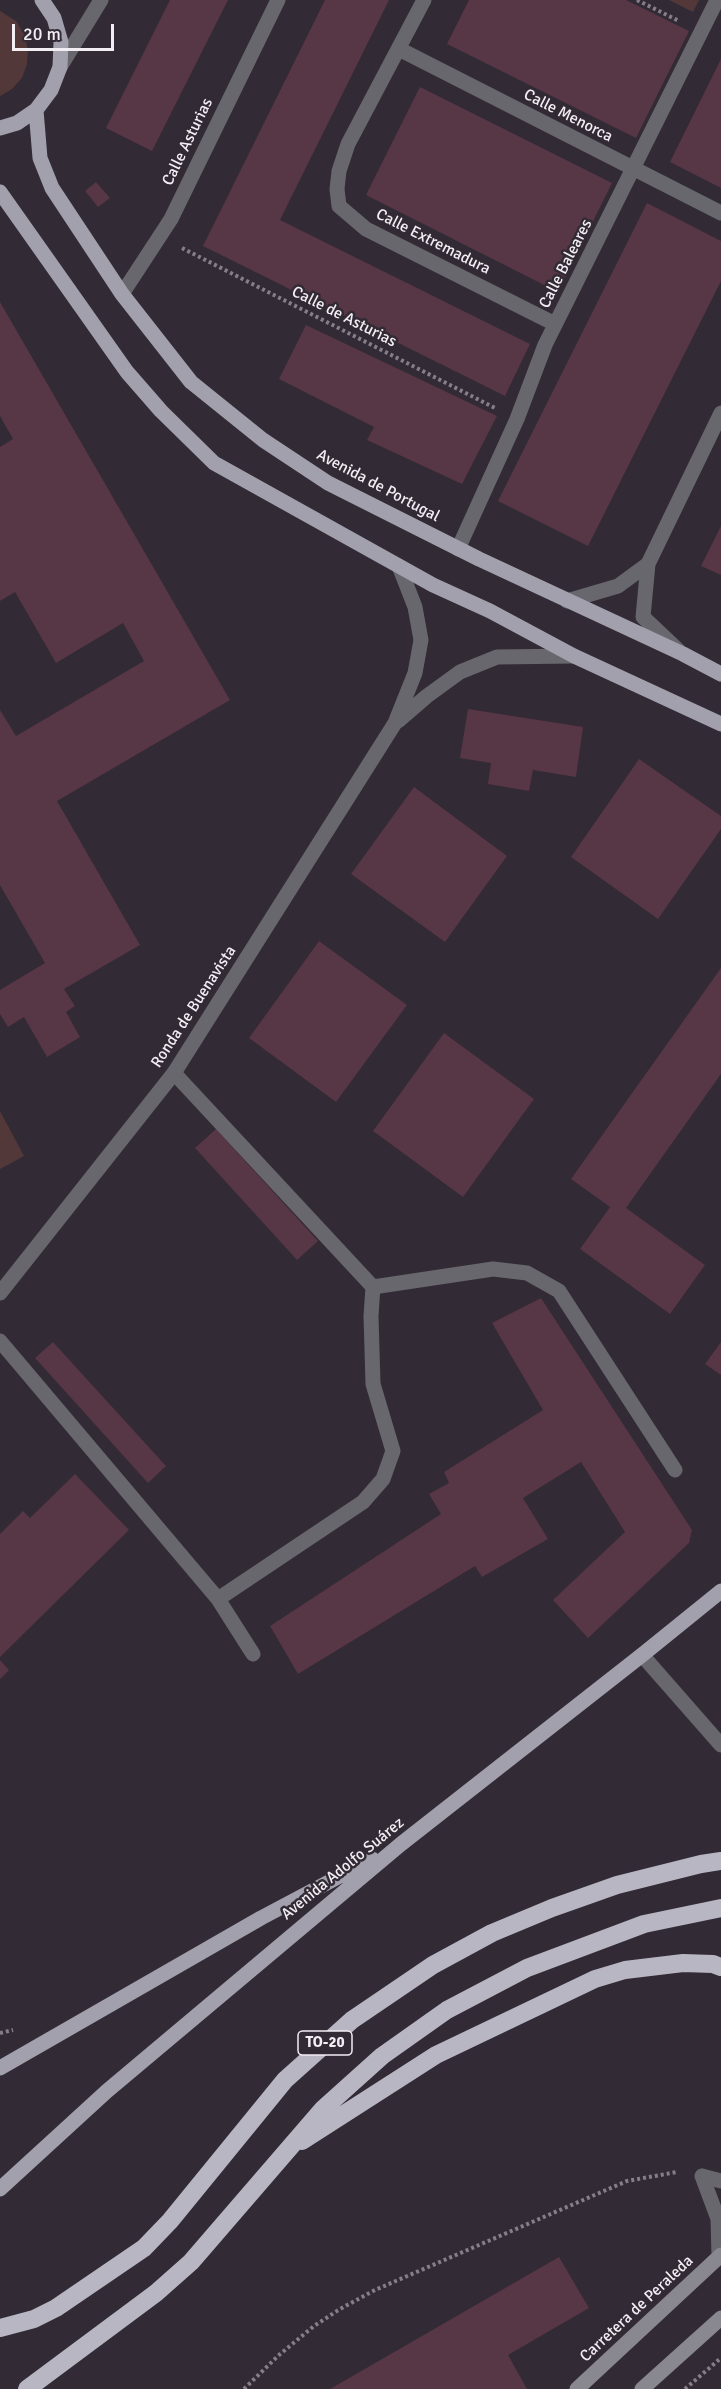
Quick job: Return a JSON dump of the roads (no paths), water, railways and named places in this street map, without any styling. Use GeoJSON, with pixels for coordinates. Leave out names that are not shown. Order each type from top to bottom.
{"type":"FeatureCollection","features":[{"type":"Feature","properties":{"kind":"highway","name":"TO-20"},"geometry":{"type":"LineString","coordinates":[[0,2328],[34,2319],[56,2308],[144,2248],[170,2221],[285,2080],[352,2020],[433,1965],[492,1933],[552,1908],[617,1885],[721,1861]]}},
{"type":"Feature","properties":{"kind":"highway","name":"TO-20"},"geometry":{"type":"LineString","coordinates":[[27,2389],[156,2293],[191,2262],[323,2109],[382,2056],[447,2010],[527,1968],[644,1924],[721,1908]]}},
{"type":"Feature","properties":{"kind":"highway"},"geometry":{"type":"LineString","coordinates":[[283,2153],[436,2055],[596,1979],[625,1970],[683,1963],[713,1964],[721,1967]]}},
{"type":"Feature","properties":{"kind":"main road"},"geometry":{"type":"LineString","coordinates":[[0,128],[17,123],[36,110],[51,90],[60,67],[61,42],[54,18],[42,0]]}},
{"type":"Feature","properties":{"kind":"main road","name":"Avenida de Portugal"},"geometry":{"type":"LineString","coordinates":[[36,110],[40,158],[52,188],[122,294],[191,382],[263,440],[328,483],[458,549],[721,674]]}},
{"type":"Feature","properties":{"kind":"main road"},"geometry":{"type":"LineString","coordinates":[[0,192],[128,372],[162,411],[214,463],[399,566],[574,656],[721,724]]}},
{"type":"Feature","properties":{"kind":"main road","name":"Avenida Adolfo Suárez"},"geometry":{"type":"LineString","coordinates":[[0,2188],[107,2091],[401,1844],[721,1591]]}},
{"type":"Feature","properties":{"kind":"main road"},"geometry":{"type":"LineString","coordinates":[[0,2068],[261,1918],[401,1844]]}},
{"type":"Feature","properties":{"kind":"main road","name":"Carretera de Peraleda"},"geometry":{"type":"LineString","coordinates":[[578,2389],[720,2256]]}},
{"type":"Feature","properties":{"kind":"main road"},"geometry":{"type":"LineString","coordinates":[[642,2389],[721,2318]]}},
{"type":"Feature","properties":{"kind":"street"},"geometry":{"type":"LineString","coordinates":[[60,67],[100,0]]}},
{"type":"Feature","properties":{"kind":"street","name":"Calle Asturias"},"geometry":{"type":"LineString","coordinates":[[122,294],[171,219],[278,0]]}},
{"type":"Feature","properties":{"kind":"street","name":"Calle Extremadura"},"geometry":{"type":"LineString","coordinates":[[424,0],[348,144],[339,171],[339,206],[366,229],[555,324]]}},
{"type":"Feature","properties":{"kind":"street","name":"Calle Baleares"},"geometry":{"type":"LineString","coordinates":[[458,549],[517,419],[545,345],[717,0]]}},
{"type":"Feature","properties":{"kind":"street","name":"Calle Menorca"},"geometry":{"type":"LineString","coordinates":[[399,49],[721,213]]}},
{"type":"Feature","properties":{"kind":"street"},"geometry":{"type":"LineString","coordinates":[[683,654],[643,617],[648,564],[721,413]]}},
{"type":"Feature","properties":{"kind":"street"},"geometry":{"type":"LineString","coordinates":[[567,601],[618,586],[648,564]]}},
{"type":"Feature","properties":{"kind":"street","name":"Ronda de Buenavista"},"geometry":{"type":"LineString","coordinates":[[0,1293],[174,1073],[395,723],[416,673],[421,640],[416,607],[399,566]]}},
{"type":"Feature","properties":{"kind":"street","name":"Ronda de Buenavista"},"geometry":{"type":"LineString","coordinates":[[395,723],[460,672],[497,657],[574,656]]}},
{"type":"Feature","properties":{"kind":"street"},"geometry":{"type":"LineString","coordinates":[[174,1073],[373,1287],[371,1316],[373,1384],[393,1451],[383,1479],[363,1502],[218,1599]]}},
{"type":"Feature","properties":{"kind":"street"},"geometry":{"type":"LineString","coordinates":[[373,1287],[493,1269],[527,1273],[559,1291],[675,1470]]}},
{"type":"Feature","properties":{"kind":"street"},"geometry":{"type":"LineString","coordinates":[[0,1341],[218,1599],[253,1654]]}},
{"type":"Feature","properties":{"kind":"street"},"geometry":{"type":"LineString","coordinates":[[642,1655],[721,1744]]}},
{"type":"Feature","properties":{"kind":"street"},"geometry":{"type":"LineString","coordinates":[[720,2256],[718,2219],[702,2176],[721,2181]]}}]}
